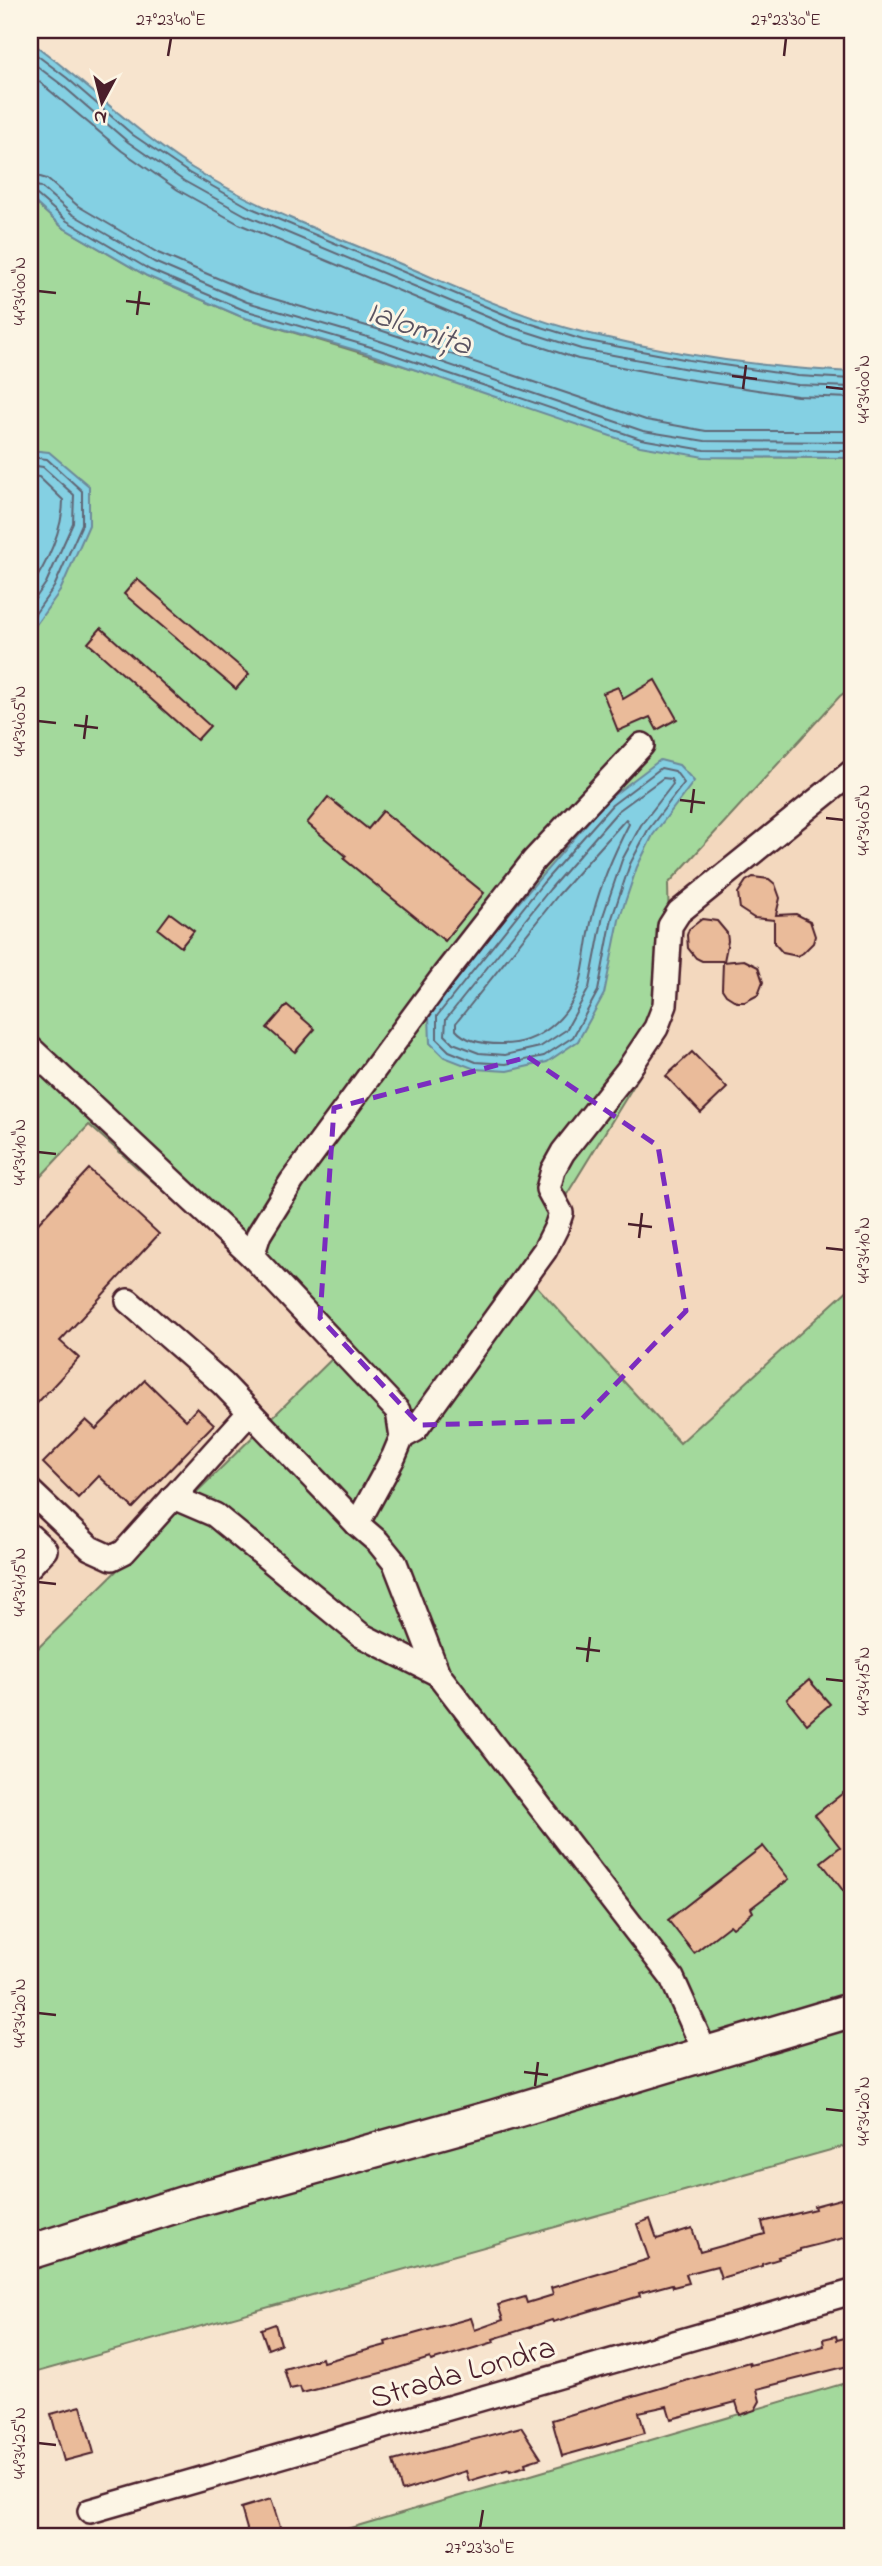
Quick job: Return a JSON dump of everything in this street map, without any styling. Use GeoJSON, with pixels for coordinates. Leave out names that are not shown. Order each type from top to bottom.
{"type":"FeatureCollection","features":[{"type":"Feature","properties":{"kind":"highway"},"geometry":{"type":"LineString","coordinates":[[30,2252],[188,2202],[494,2117],[852,2010]]}},
{"type":"Feature","properties":{"kind":"street"},"geometry":{"type":"LineString","coordinates":[[252,1256],[258,1234],[292,1181],[444,975],[534,860],[642,745]]}},
{"type":"Feature","properties":{"kind":"street"},"geometry":{"type":"LineString","coordinates":[[402,1437],[415,1430],[545,1251],[561,1213],[548,1189],[553,1170],[656,1028],[665,1004],[670,926],[679,912],[852,772]]}},
{"type":"Feature","properties":{"kind":"street"},"geometry":{"type":"LineString","coordinates":[[30,1048],[252,1256],[398,1411],[402,1437],[357,1524]]}},
{"type":"Feature","properties":{"kind":"street"},"geometry":{"type":"LineString","coordinates":[[128,1301],[223,1384],[357,1524],[378,1542],[395,1563],[438,1674],[672,1978],[706,2054]]}},
{"type":"Feature","properties":{"kind":"street"},"geometry":{"type":"LineString","coordinates":[[30,1491],[90,1548],[112,1558],[124,1552],[250,1412]]}},
{"type":"Feature","properties":{"kind":"street"},"geometry":{"type":"LineString","coordinates":[[173,1497],[215,1515],[361,1635],[438,1674]]}},
{"type":"Feature","properties":{"kind":"street"},"geometry":{"type":"LineString","coordinates":[[30,1536],[45,1550],[30,1566]]}},
{"type":"Feature","properties":{"kind":"street","name":"Strada Londra"},"geometry":{"type":"LineString","coordinates":[[90,2511],[852,2292]]}},
{"type":"Feature","properties":{"kind":"highlighted area"},"geometry":{"type":"Polygon","coordinates":[[[528,1057],[658,1146],[686,1311],[580,1421],[420,1425],[320,1318],[334,1108],[528,1057]]]}},
{"type":"Feature","properties":{"kind":"shaded area"},"geometry":{"type":"Polygon","coordinates":[[[852,687],[852,1286],[680,1444],[521,1269],[671,1025],[668,884],[840,696],[852,687]]]}},
{"type":"Feature","properties":{"kind":"shaded area"},"geometry":{"type":"Polygon","coordinates":[[[89,1125],[342,1349],[30,1656],[30,1188],[89,1125]]]}},
{"type":"Feature","properties":{"kind":"green space"},"geometry":{"type":"Polygon","coordinates":[[[30,198],[62,227],[147,276],[242,317],[704,457],[852,458],[852,687],[840,696],[668,884],[671,1025],[521,1269],[680,1443],[852,1286],[852,2144],[30,2374],[30,1656],[342,1349],[89,1125],[30,1188],[30,198]]]}},
{"type":"Feature","properties":{"kind":"green space"},"geometry":{"type":"Polygon","coordinates":[[[852,2381],[852,2536],[323,2536],[852,2381]]]}},
{"type":"Feature","properties":{"kind":"water","name":"Ialomița"},"geometry":{"type":"Polygon","coordinates":[[[30,41],[171,154],[214,181],[284,215],[481,298],[559,326],[651,347],[718,359],[852,372],[852,458],[704,457],[640,446],[369,354],[242,317],[147,276],[62,227],[30,198],[30,41]]]}},
{"type":"Feature","properties":{"kind":"water"},"geometry":{"type":"Polygon","coordinates":[[[30,450],[49,452],[89,486],[89,525],[60,591],[30,633],[30,450]]]}},
{"type":"Feature","properties":{"kind":"water"},"geometry":{"type":"Polygon","coordinates":[[[660,760],[679,765],[694,781],[653,835],[637,867],[619,920],[604,994],[578,1041],[547,1062],[507,1071],[475,1069],[444,1057],[430,1043],[429,1015],[489,937],[607,800],[660,760]]]}},
{"type":"Feature","properties":{"kind":"building"},"geometry":{"type":"Polygon","coordinates":[[[137,579],[249,674],[236,689],[124,594],[137,579]]]}},
{"type":"Feature","properties":{"kind":"building"},"geometry":{"type":"Polygon","coordinates":[[[101,628],[210,726],[197,740],[88,643],[101,628]]]}},
{"type":"Feature","properties":{"kind":"building"},"geometry":{"type":"Polygon","coordinates":[[[655,680],[677,719],[657,730],[650,717],[618,731],[603,693],[618,687],[623,699],[655,680]]]}},
{"type":"Feature","properties":{"kind":"building"},"geometry":{"type":"Polygon","coordinates":[[[328,797],[368,829],[383,811],[484,893],[445,941],[344,859],[346,856],[307,823],[328,797]]]}},
{"type":"Feature","properties":{"kind":"building"},"geometry":{"type":"Polygon","coordinates":[[[753,877],[769,879],[775,884],[780,898],[776,915],[796,914],[810,921],[815,936],[813,943],[803,953],[797,956],[783,953],[774,943],[774,920],[754,918],[740,909],[738,893],[746,881],[753,877]]]}},
{"type":"Feature","properties":{"kind":"building"},"geometry":{"type":"Polygon","coordinates":[[[170,913],[194,931],[181,947],[158,929],[170,913]]]}},
{"type":"Feature","properties":{"kind":"building"},"geometry":{"type":"Polygon","coordinates":[[[702,919],[717,921],[727,933],[724,961],[702,961],[688,948],[689,929],[702,919]]]}},
{"type":"Feature","properties":{"kind":"building"},"geometry":{"type":"Polygon","coordinates":[[[744,960],[758,967],[763,982],[758,995],[745,1002],[737,1002],[722,989],[723,962],[744,960]]]}},
{"type":"Feature","properties":{"kind":"building"},"geometry":{"type":"Polygon","coordinates":[[[287,1005],[315,1029],[295,1052],[267,1028],[287,1005]]]}},
{"type":"Feature","properties":{"kind":"building"},"geometry":{"type":"Polygon","coordinates":[[[692,1052],[727,1088],[701,1113],[666,1076],[692,1052]]]}},
{"type":"Feature","properties":{"kind":"building"},"geometry":{"type":"Polygon","coordinates":[[[89,1169],[159,1234],[60,1341],[79,1358],[30,1411],[30,1232],[89,1169]]]}},
{"type":"Feature","properties":{"kind":"building"},"geometry":{"type":"Polygon","coordinates":[[[145,1380],[186,1420],[197,1408],[214,1424],[133,1508],[99,1476],[78,1498],[43,1463],[86,1420],[96,1429],[145,1380]]]}},
{"type":"Feature","properties":{"kind":"building"},"geometry":{"type":"Polygon","coordinates":[[[809,1680],[830,1704],[807,1724],[787,1699],[809,1680]]]}},
{"type":"Feature","properties":{"kind":"building"},"geometry":{"type":"Polygon","coordinates":[[[852,1786],[852,1902],[821,1862],[840,1847],[815,1815],[852,1786]]]}},
{"type":"Feature","properties":{"kind":"building"},"geometry":{"type":"Polygon","coordinates":[[[763,1846],[789,1879],[751,1908],[753,1912],[733,1928],[730,1925],[694,1953],[668,1920],[763,1846]]]}},
{"type":"Feature","properties":{"kind":"building"},"geometry":{"type":"Polygon","coordinates":[[[844,2198],[852,2236],[800,2249],[762,2266],[721,2278],[717,2266],[686,2274],[689,2283],[673,2287],[672,2284],[639,2293],[640,2296],[553,2322],[552,2320],[493,2339],[494,2342],[431,2361],[430,2358],[302,2393],[300,2387],[290,2389],[284,2369],[322,2358],[323,2362],[386,2345],[385,2342],[471,2318],[475,2330],[503,2320],[498,2305],[525,2297],[527,2303],[553,2295],[551,2288],[649,2259],[637,2224],[650,2219],[657,2239],[692,2228],[700,2252],[765,2234],[762,2222],[815,2209],[814,2206],[844,2198]]]}},
{"type":"Feature","properties":{"kind":"building"},"geometry":{"type":"Polygon","coordinates":[[[275,2324],[281,2344],[268,2349],[261,2329],[275,2324]]]}},
{"type":"Feature","properties":{"kind":"building"},"geometry":{"type":"Polygon","coordinates":[[[836,2336],[837,2340],[852,2336],[852,2365],[757,2389],[760,2401],[755,2410],[740,2415],[736,2402],[671,2419],[667,2406],[639,2412],[645,2433],[562,2456],[552,2420],[749,2362],[750,2365],[824,2346],[823,2339],[836,2336]]]}},
{"type":"Feature","properties":{"kind":"building"},"geometry":{"type":"Polygon","coordinates":[[[81,2406],[94,2453],[64,2461],[51,2414],[81,2406]]]}},
{"type":"Feature","properties":{"kind":"building"},"geometry":{"type":"Polygon","coordinates":[[[521,2427],[541,2458],[525,2463],[526,2466],[469,2481],[466,2471],[402,2491],[393,2461],[521,2427]]]}},
{"type":"Feature","properties":{"kind":"building"},"geometry":{"type":"Polygon","coordinates":[[[271,2499],[283,2536],[249,2536],[241,2508],[271,2499]]]}}]}
